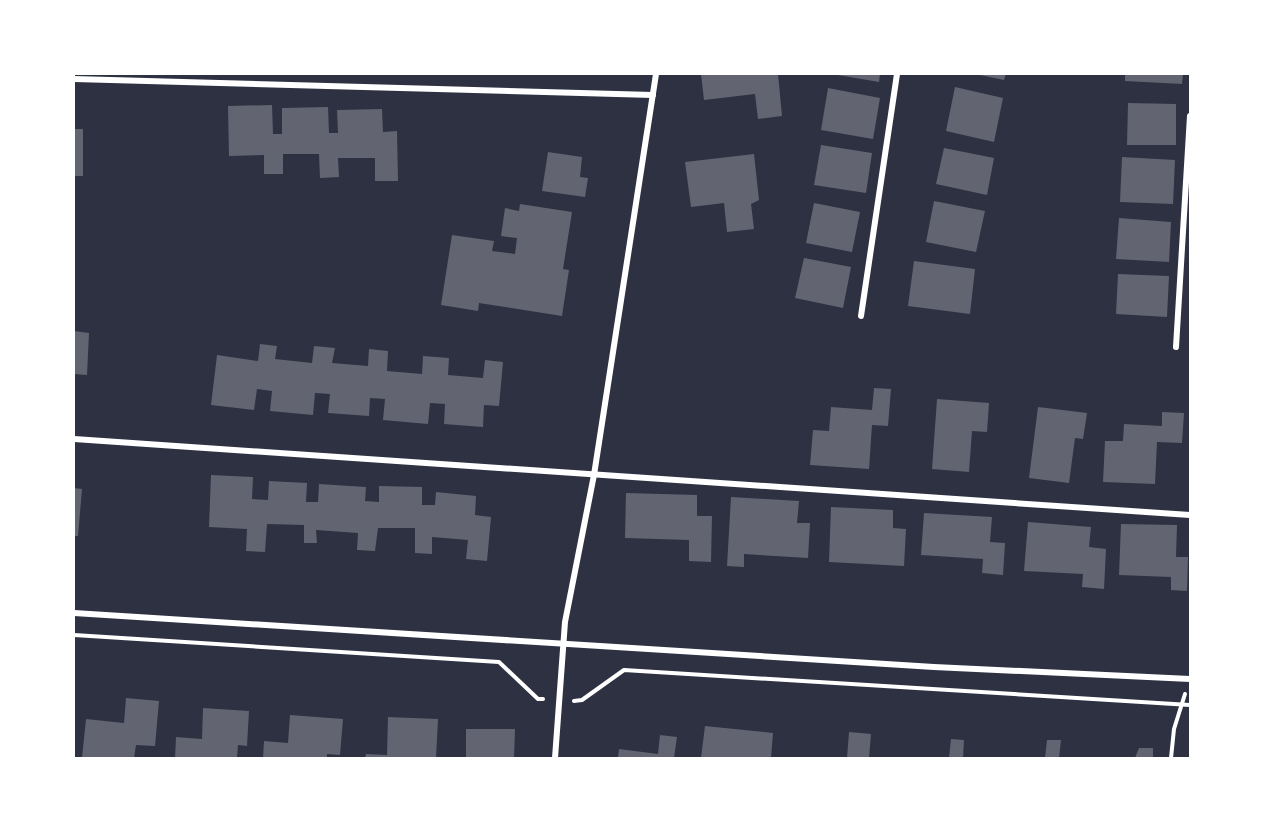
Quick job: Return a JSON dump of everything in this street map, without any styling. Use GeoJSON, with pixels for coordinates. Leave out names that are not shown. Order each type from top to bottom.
{"type":"FeatureCollection","features":[{"type":"Feature","properties":{"kind":"street"},"geometry":{"type":"LineString","coordinates":[[555,759],[563,643],[570,590],[594,475],[656,74]]}},
{"type":"Feature","properties":{"kind":"street"},"geometry":{"type":"LineString","coordinates":[[861,316],[897,74]]}},
{"type":"Feature","properties":{"kind":"street"},"geometry":{"type":"LineString","coordinates":[[74,79],[653,95]]}},
{"type":"Feature","properties":{"kind":"street"},"geometry":{"type":"LineString","coordinates":[[1176,347],[1191,116]]}},
{"type":"Feature","properties":{"kind":"street"},"geometry":{"type":"LineString","coordinates":[[74,439],[1191,515]]}},
{"type":"Feature","properties":{"kind":"street"},"geometry":{"type":"LineString","coordinates":[[74,613],[934,667],[1190,678]]}},
{"type":"Feature","properties":{"kind":"path"},"geometry":{"type":"LineString","coordinates":[[74,635],[499,662],[538,699],[559,701],[582,700],[624,670],[1191,705]]}},
{"type":"Feature","properties":{"kind":"path"},"geometry":{"type":"LineString","coordinates":[[1171,759],[1174,729],[1190,678]]}},
{"type":"Feature","properties":{"kind":"building"},"geometry":{"type":"Polygon","coordinates":[[[701,74],[778,74],[782,116],[758,119],[755,94],[704,100],[701,74]]]}},
{"type":"Feature","properties":{"kind":"building"},"geometry":{"type":"Polygon","coordinates":[[[832,74],[880,74],[879,82],[832,74]]]}},
{"type":"Feature","properties":{"kind":"building"},"geometry":{"type":"Polygon","coordinates":[[[975,74],[1006,74],[1004,80],[975,74]]]}},
{"type":"Feature","properties":{"kind":"building"},"geometry":{"type":"Polygon","coordinates":[[[1125,74],[1183,74],[1182,84],[1125,81],[1125,74]]]}},
{"type":"Feature","properties":{"kind":"building"},"geometry":{"type":"Polygon","coordinates":[[[955,87],[1003,98],[994,142],[946,131],[955,87]]]}},
{"type":"Feature","properties":{"kind":"building"},"geometry":{"type":"Polygon","coordinates":[[[828,88],[880,98],[873,139],[821,130],[828,88]]]}},
{"type":"Feature","properties":{"kind":"building"},"geometry":{"type":"Polygon","coordinates":[[[1128,103],[1176,104],[1176,145],[1127,145],[1128,103]]]}},
{"type":"Feature","properties":{"kind":"building"},"geometry":{"type":"Polygon","coordinates":[[[272,105],[273,134],[282,134],[282,108],[328,107],[329,133],[338,133],[337,110],[382,109],[383,132],[397,131],[398,181],[375,181],[375,158],[338,158],[339,177],[320,178],[319,154],[283,154],[283,174],[264,174],[264,155],[229,156],[228,106],[272,105]]]}},
{"type":"Feature","properties":{"kind":"building"},"geometry":{"type":"Polygon","coordinates":[[[74,129],[83,129],[83,176],[74,176],[74,129]]]}},
{"type":"Feature","properties":{"kind":"building"},"geometry":{"type":"Polygon","coordinates":[[[821,145],[872,153],[866,193],[814,185],[821,145]]]}},
{"type":"Feature","properties":{"kind":"building"},"geometry":{"type":"Polygon","coordinates":[[[944,148],[994,158],[987,195],[936,184],[944,148]]]}},
{"type":"Feature","properties":{"kind":"building"},"geometry":{"type":"Polygon","coordinates":[[[548,152],[582,157],[580,177],[588,178],[585,197],[542,191],[548,152]]]}},
{"type":"Feature","properties":{"kind":"building"},"geometry":{"type":"Polygon","coordinates":[[[754,154],[759,200],[751,204],[754,229],[727,232],[724,203],[691,207],[685,162],[754,154]]]}},
{"type":"Feature","properties":{"kind":"building"},"geometry":{"type":"Polygon","coordinates":[[[1122,157],[1175,160],[1173,204],[1120,202],[1122,157]]]}},
{"type":"Feature","properties":{"kind":"building"},"geometry":{"type":"Polygon","coordinates":[[[934,201],[985,211],[976,252],[926,242],[934,201]]]}},
{"type":"Feature","properties":{"kind":"building"},"geometry":{"type":"Polygon","coordinates":[[[814,203],[860,212],[852,252],[806,243],[814,203]]]}},
{"type":"Feature","properties":{"kind":"building"},"geometry":{"type":"Polygon","coordinates":[[[520,204],[572,212],[563,269],[569,270],[562,316],[479,303],[478,311],[441,305],[452,235],[494,241],[492,251],[515,254],[517,238],[501,236],[505,208],[519,211],[520,204]]]}},
{"type":"Feature","properties":{"kind":"building"},"geometry":{"type":"Polygon","coordinates":[[[1119,218],[1171,222],[1169,262],[1116,259],[1119,218]]]}},
{"type":"Feature","properties":{"kind":"building"},"geometry":{"type":"Polygon","coordinates":[[[804,258],[851,267],[843,308],[795,298],[804,258]]]}},
{"type":"Feature","properties":{"kind":"building"},"geometry":{"type":"Polygon","coordinates":[[[914,261],[975,269],[970,314],[908,306],[914,261]]]}},
{"type":"Feature","properties":{"kind":"building"},"geometry":{"type":"Polygon","coordinates":[[[1118,274],[1169,276],[1167,317],[1116,314],[1118,274]]]}},
{"type":"Feature","properties":{"kind":"building"},"geometry":{"type":"Polygon","coordinates":[[[74,331],[89,333],[87,375],[74,374],[74,331]]]}},
{"type":"Feature","properties":{"kind":"building"},"geometry":{"type":"Polygon","coordinates":[[[260,344],[277,346],[275,359],[312,363],[314,346],[335,348],[332,363],[368,366],[369,349],[388,351],[387,371],[422,374],[423,356],[449,358],[448,375],[483,378],[485,360],[503,362],[499,406],[484,405],[483,427],[444,424],[445,404],[430,403],[428,424],[383,420],[385,399],[370,398],[369,416],[328,413],[330,394],[315,393],[313,415],[270,411],[272,391],[257,389],[254,410],[211,405],[217,355],[258,361],[260,344]]]}},
{"type":"Feature","properties":{"kind":"building"},"geometry":{"type":"Polygon","coordinates":[[[874,388],[891,389],[888,426],[872,425],[869,469],[810,465],[813,430],[829,431],[831,407],[872,410],[874,388]]]}},
{"type":"Feature","properties":{"kind":"building"},"geometry":{"type":"Polygon","coordinates":[[[937,399],[989,403],[987,432],[972,431],[969,472],[932,469],[937,399]]]}},
{"type":"Feature","properties":{"kind":"building"},"geometry":{"type":"Polygon","coordinates":[[[1038,407],[1087,413],[1083,439],[1075,438],[1069,483],[1029,478],[1038,407]]]}},
{"type":"Feature","properties":{"kind":"building"},"geometry":{"type":"Polygon","coordinates":[[[1162,412],[1184,413],[1182,443],[1157,442],[1155,484],[1103,482],[1105,441],[1123,441],[1124,424],[1162,426],[1162,412]]]}},
{"type":"Feature","properties":{"kind":"building"},"geometry":{"type":"Polygon","coordinates":[[[211,475],[253,477],[252,499],[268,500],[269,481],[307,483],[306,502],[318,502],[319,484],[366,487],[365,501],[379,502],[379,486],[422,487],[422,505],[435,505],[436,492],[476,496],[475,515],[491,517],[487,561],[466,559],[468,540],[432,537],[432,554],[415,553],[415,528],[378,528],[375,551],[357,550],[358,533],[316,530],[317,543],[304,543],[304,525],[267,524],[265,552],[246,551],[247,529],[209,527],[211,475]]]}},
{"type":"Feature","properties":{"kind":"building"},"geometry":{"type":"Polygon","coordinates":[[[74,488],[82,489],[78,536],[74,536],[74,488]]]}},
{"type":"Feature","properties":{"kind":"building"},"geometry":{"type":"Polygon","coordinates":[[[626,493],[697,495],[697,516],[712,516],[711,562],[689,561],[689,540],[625,538],[626,493]]]}},
{"type":"Feature","properties":{"kind":"building"},"geometry":{"type":"Polygon","coordinates":[[[731,497],[799,501],[797,523],[810,523],[808,558],[744,554],[744,567],[727,566],[731,497]]]}},
{"type":"Feature","properties":{"kind":"building"},"geometry":{"type":"Polygon","coordinates":[[[831,507],[893,510],[893,528],[906,529],[904,566],[829,562],[831,507]]]}},
{"type":"Feature","properties":{"kind":"building"},"geometry":{"type":"Polygon","coordinates":[[[924,513],[992,517],[990,542],[1005,543],[1003,575],[982,573],[983,559],[921,555],[924,513]]]}},
{"type":"Feature","properties":{"kind":"building"},"geometry":{"type":"Polygon","coordinates":[[[1028,522],[1091,527],[1089,547],[1106,549],[1104,589],[1082,587],[1083,574],[1024,571],[1028,522]]]}},
{"type":"Feature","properties":{"kind":"building"},"geometry":{"type":"Polygon","coordinates":[[[1121,524],[1177,525],[1176,557],[1188,557],[1187,591],[1171,590],[1171,577],[1119,575],[1121,524]]]}},
{"type":"Feature","properties":{"kind":"building"},"geometry":{"type":"Polygon","coordinates":[[[126,698],[159,701],[155,746],[136,745],[134,758],[82,758],[86,719],[124,723],[126,698]]]}},
{"type":"Feature","properties":{"kind":"building"},"geometry":{"type":"Polygon","coordinates":[[[203,708],[249,711],[247,746],[238,745],[237,758],[175,758],[176,737],[202,739],[203,708]]]}},
{"type":"Feature","properties":{"kind":"building"},"geometry":{"type":"Polygon","coordinates":[[[290,715],[343,719],[340,755],[327,754],[327,758],[263,758],[264,741],[288,743],[290,715]]]}},
{"type":"Feature","properties":{"kind":"building"},"geometry":{"type":"Polygon","coordinates":[[[388,717],[438,719],[436,758],[365,758],[366,754],[387,755],[388,717]]]}},
{"type":"Feature","properties":{"kind":"building"},"geometry":{"type":"Polygon","coordinates":[[[705,726],[773,733],[771,758],[701,758],[705,726]]]}},
{"type":"Feature","properties":{"kind":"building"},"geometry":{"type":"Polygon","coordinates":[[[466,729],[515,729],[514,758],[466,758],[466,729]]]}},
{"type":"Feature","properties":{"kind":"building"},"geometry":{"type":"Polygon","coordinates":[[[849,732],[871,734],[869,758],[847,758],[849,732]]]}},
{"type":"Feature","properties":{"kind":"building"},"geometry":{"type":"Polygon","coordinates":[[[660,735],[677,737],[674,758],[618,758],[619,749],[658,754],[660,735]]]}},
{"type":"Feature","properties":{"kind":"building"},"geometry":{"type":"Polygon","coordinates":[[[951,739],[964,740],[963,758],[949,758],[951,739]]]}},
{"type":"Feature","properties":{"kind":"building"},"geometry":{"type":"Polygon","coordinates":[[[1047,740],[1061,740],[1059,758],[1045,758],[1047,740]]]}},
{"type":"Feature","properties":{"kind":"building"},"geometry":{"type":"Polygon","coordinates":[[[1139,748],[1153,748],[1153,758],[1135,758],[1139,748]]]}}]}
